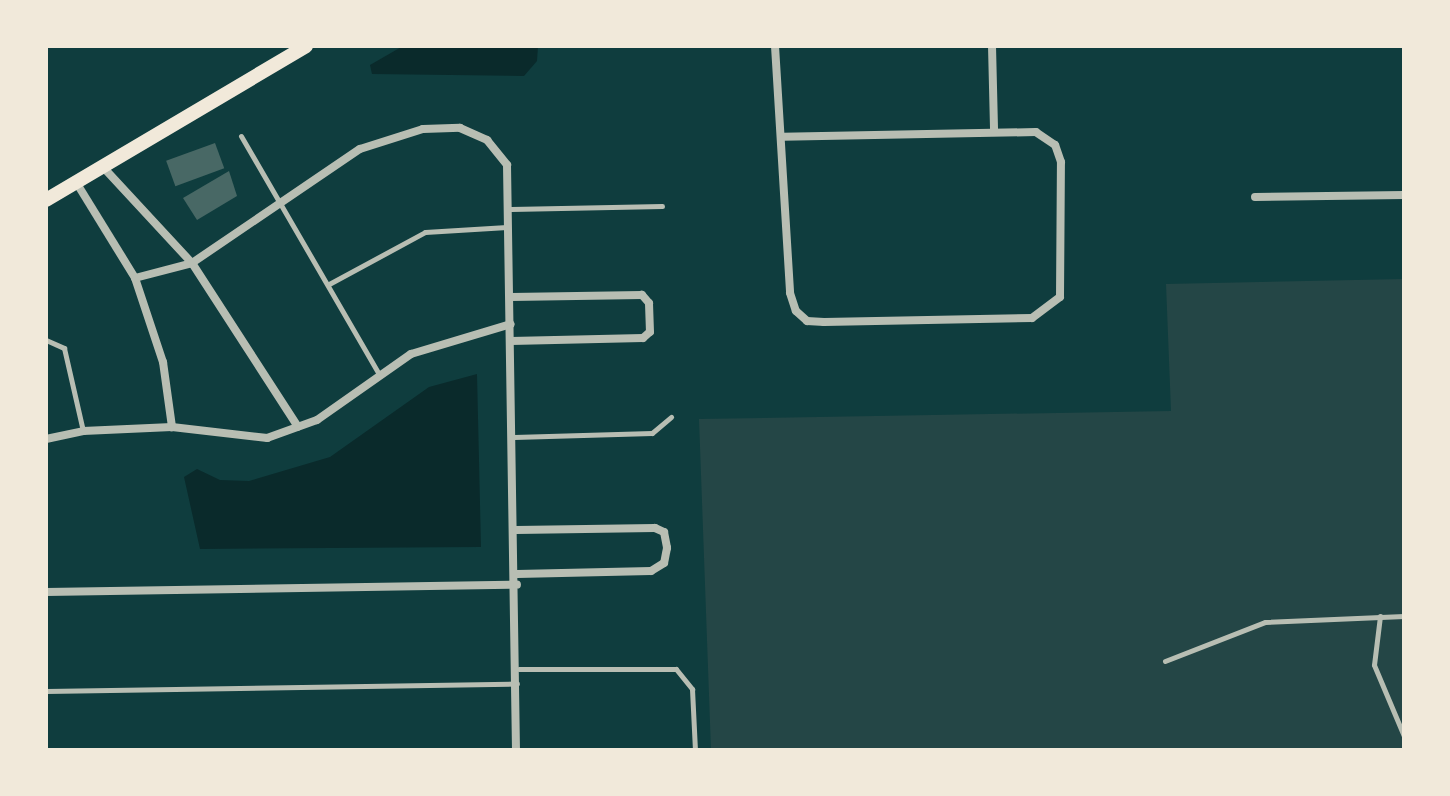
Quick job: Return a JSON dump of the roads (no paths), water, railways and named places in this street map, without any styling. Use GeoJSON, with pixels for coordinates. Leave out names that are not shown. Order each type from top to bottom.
{"type":"FeatureCollection","features":[{"type":"Feature","properties":{"kind":"main road"},"geometry":{"type":"LineString","coordinates":[[46,200],[306,46]]}},
{"type":"Feature","properties":{"kind":"street"},"geometry":{"type":"LineString","coordinates":[[775,46],[783,137],[790,293],[796,311],[807,321],[1032,318],[1049,311],[1062,288],[1061,162],[1055,145],[1036,132],[994,130],[783,137]]}},
{"type":"Feature","properties":{"kind":"street"},"geometry":{"type":"LineString","coordinates":[[992,46],[994,130]]}},
{"type":"Feature","properties":{"kind":"street"},"geometry":{"type":"LineString","coordinates":[[135,278],[192,263],[280,200],[360,149],[423,129],[460,128],[487,140],[507,165],[511,209],[519,669],[516,750]]}},
{"type":"Feature","properties":{"kind":"street"},"geometry":{"type":"LineString","coordinates":[[103,167],[192,263],[298,427]]}},
{"type":"Feature","properties":{"kind":"street"},"geometry":{"type":"LineString","coordinates":[[76,182],[135,278],[163,362],[172,427]]}},
{"type":"Feature","properties":{"kind":"street"},"geometry":{"type":"LineString","coordinates":[[1255,197],[1404,195]]}},
{"type":"Feature","properties":{"kind":"street"},"geometry":{"type":"LineString","coordinates":[[511,297],[642,295],[649,303],[650,332],[643,338],[511,341]]}},
{"type":"Feature","properties":{"kind":"street"},"geometry":{"type":"LineString","coordinates":[[46,439],[83,431],[172,427],[267,438],[317,420],[411,354],[443,340],[511,324]]}},
{"type":"Feature","properties":{"kind":"street"},"geometry":{"type":"LineString","coordinates":[[516,530],[655,528],[664,532],[667,548],[664,563],[651,571],[517,574]]}},
{"type":"Feature","properties":{"kind":"street"},"geometry":{"type":"LineString","coordinates":[[46,592],[517,585]]}},
{"type":"Feature","properties":{"kind":"lane"},"geometry":{"type":"LineString","coordinates":[[241,136],[380,376]]}},
{"type":"Feature","properties":{"kind":"lane"},"geometry":{"type":"LineString","coordinates":[[511,209],[662,206]]}},
{"type":"Feature","properties":{"kind":"lane"},"geometry":{"type":"LineString","coordinates":[[329,284],[425,232],[511,227]]}},
{"type":"Feature","properties":{"kind":"lane"},"geometry":{"type":"LineString","coordinates":[[46,340],[64,348],[83,431]]}},
{"type":"Feature","properties":{"kind":"lane"},"geometry":{"type":"LineString","coordinates":[[514,437],[652,433],[671,417]]}},
{"type":"Feature","properties":{"kind":"lane"},"geometry":{"type":"LineString","coordinates":[[1380,616],[1374,665],[1404,736]]}},
{"type":"Feature","properties":{"kind":"lane"},"geometry":{"type":"LineString","coordinates":[[1165,661],[1265,622],[1404,616]]}},
{"type":"Feature","properties":{"kind":"lane"},"geometry":{"type":"LineString","coordinates":[[519,669],[676,669],[692,689],[695,750]]}},
{"type":"Feature","properties":{"kind":"lane"},"geometry":{"type":"LineString","coordinates":[[46,691],[519,684]]}}]}
